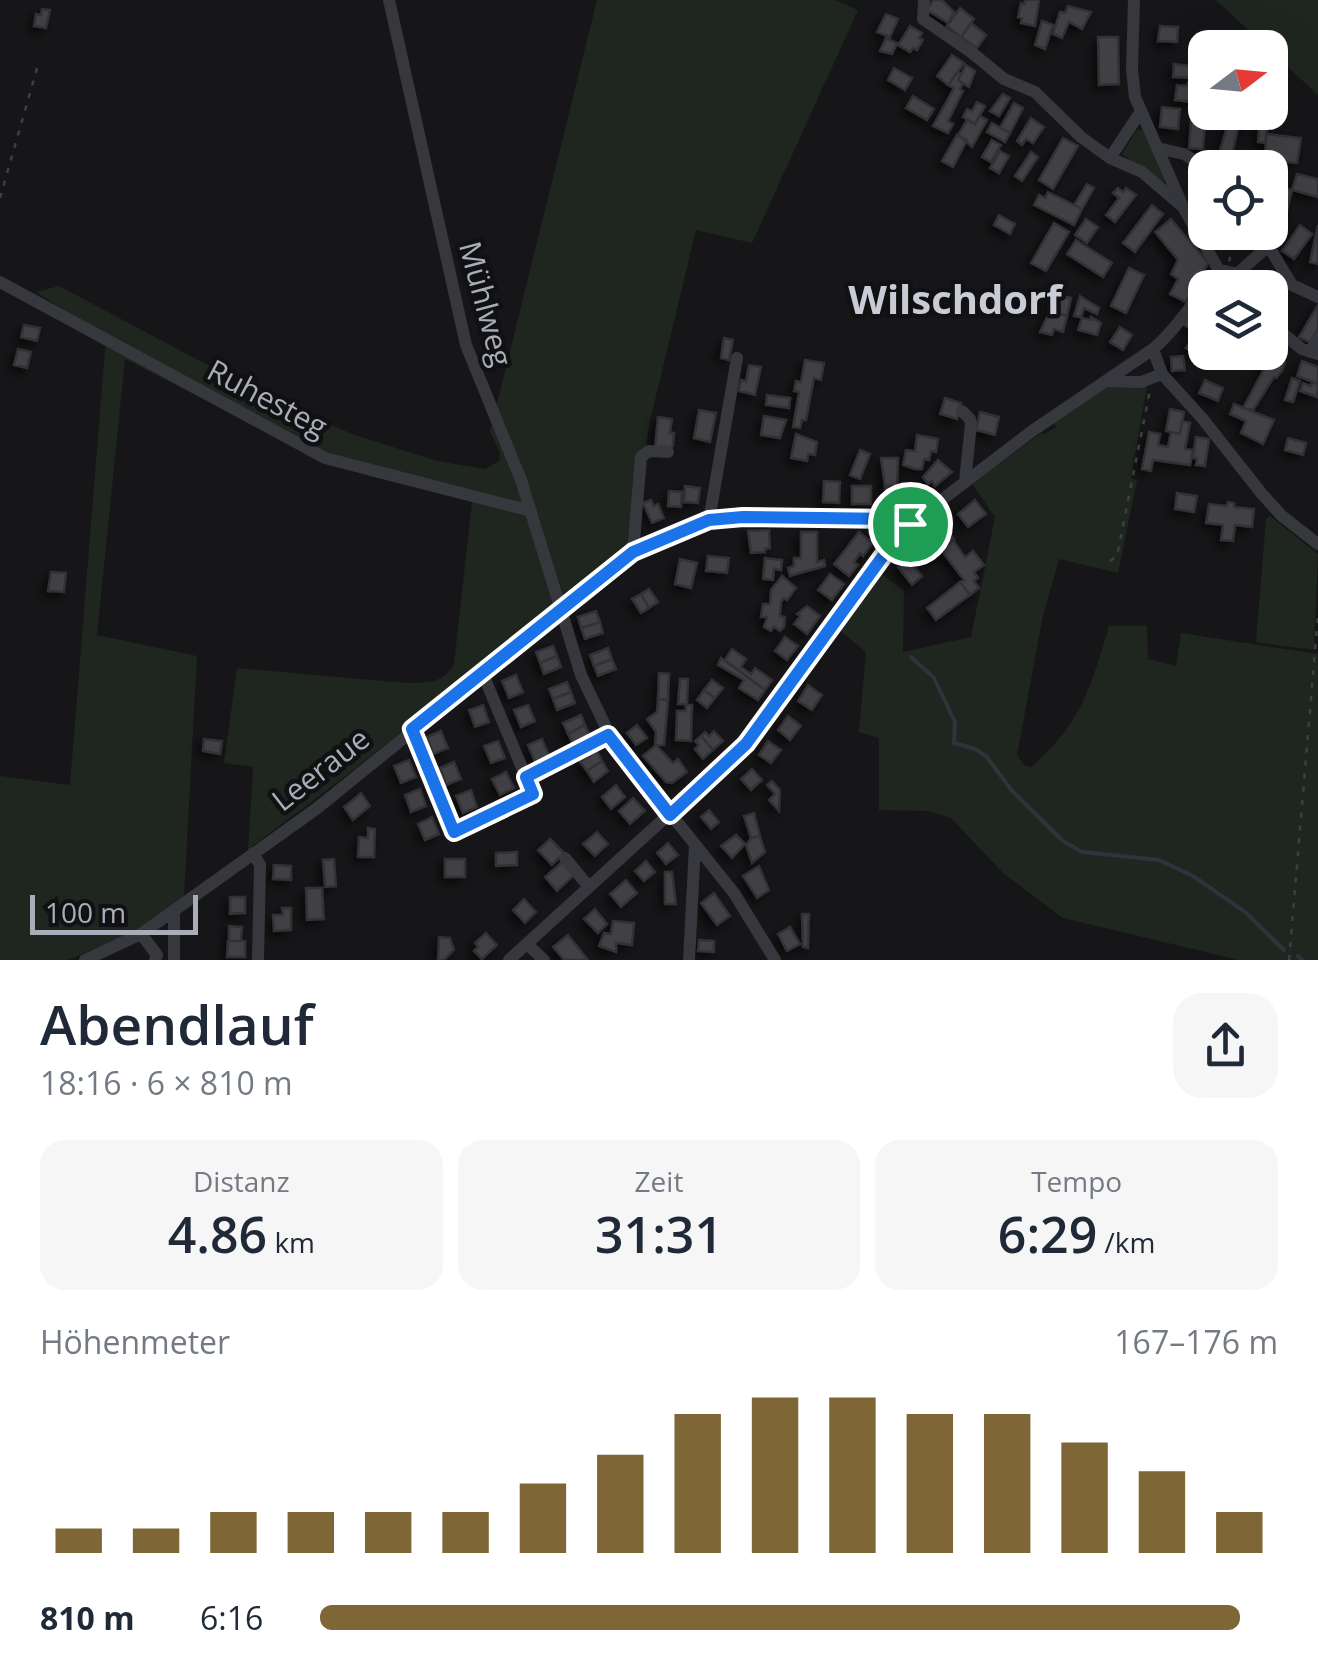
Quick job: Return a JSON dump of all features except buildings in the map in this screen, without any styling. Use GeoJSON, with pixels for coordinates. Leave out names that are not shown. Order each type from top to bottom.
{"type":"FeatureCollection","features":[{"type":"Feature","properties":{"kind":"street","name":"Mühlweg"},"geometry":{"type":"LineString","coordinates":[[389,0],[466,345],[531,510],[581,676],[608,735],[734,892],[774,960]]}},
{"type":"Feature","properties":{"kind":"street"},"geometry":{"type":"LineString","coordinates":[[924,0],[923,19],[1004,79],[1035,92],[1081,137],[1110,158],[1142,172],[1183,207]]}},
{"type":"Feature","properties":{"kind":"street"},"geometry":{"type":"LineString","coordinates":[[1134,0],[1132,69],[1141,111],[1183,207],[1220,270]]}},
{"type":"Feature","properties":{"kind":"street"},"geometry":{"type":"LineString","coordinates":[[1110,158],[1141,111]]}},
{"type":"Feature","properties":{"kind":"street"},"geometry":{"type":"LineString","coordinates":[[1158,148],[1188,154]]}},
{"type":"Feature","properties":{"kind":"street"},"geometry":{"type":"LineString","coordinates":[[1241,270],[1259,250]]}},
{"type":"Feature","properties":{"kind":"street"},"geometry":{"type":"LineString","coordinates":[[1272,250],[1292,286]]}},
{"type":"Feature","properties":{"kind":"street","name":"Ruhesteg"},"geometry":{"type":"LineString","coordinates":[[0,282],[325,458],[462,496],[531,510]]}},
{"type":"Feature","properties":{"kind":"street"},"geometry":{"type":"LineString","coordinates":[[1288,285],[1318,296]]}},
{"type":"Feature","properties":{"kind":"street"},"geometry":{"type":"LineString","coordinates":[[509,960],[746,744],[910,524],[965,480],[1153,349],[1188,307]]}},
{"type":"Feature","properties":{"kind":"street"},"geometry":{"type":"LineString","coordinates":[[1288,338],[1314,353],[1318,338]]}},
{"type":"Feature","properties":{"kind":"street"},"geometry":{"type":"LineString","coordinates":[[1153,349],[1157,378],[1282,516],[1318,544]]}},
{"type":"Feature","properties":{"kind":"street"},"geometry":{"type":"LineString","coordinates":[[709,520],[737,358]]}},
{"type":"Feature","properties":{"kind":"street"},"geometry":{"type":"LineString","coordinates":[[1105,381],[1157,378]]}},
{"type":"Feature","properties":{"kind":"street"},"geometry":{"type":"LineString","coordinates":[[962,411],[970,419],[965,480]]}},
{"type":"Feature","properties":{"kind":"street"},"geometry":{"type":"LineString","coordinates":[[969,446],[978,433]]}},
{"type":"Feature","properties":{"kind":"street"},"geometry":{"type":"LineString","coordinates":[[633,552],[642,457],[649,451],[668,452]]}},
{"type":"Feature","properties":{"kind":"street","name":"Leeraue"},"geometry":{"type":"LineString","coordinates":[[86,960],[116,954],[316,809],[633,552],[709,520],[895,519],[910,524]]}},
{"type":"Feature","properties":{"kind":"street"},"geometry":{"type":"LineString","coordinates":[[412,729],[454,832],[533,794],[482,672]]}},
{"type":"Feature","properties":{"kind":"street"},"geometry":{"type":"LineString","coordinates":[[689,960],[695,845]]}},
{"type":"Feature","properties":{"kind":"street"},"geometry":{"type":"LineString","coordinates":[[253,853],[260,865],[258,960]]}},
{"type":"Feature","properties":{"kind":"street"},"geometry":{"type":"LineString","coordinates":[[565,858],[590,887]]}},
{"type":"Feature","properties":{"kind":"street"},"geometry":{"type":"LineString","coordinates":[[174,911],[174,960]]}},
{"type":"Feature","properties":{"kind":"street"},"geometry":{"type":"LineString","coordinates":[[141,934],[157,955],[155,960]]}},
{"type":"Feature","properties":{"kind":"street"},"geometry":{"type":"LineString","coordinates":[[527,944],[544,960]]}},
{"type":"Feature","properties":{"kind":"path"},"geometry":{"type":"LineString","coordinates":[[0,198],[38,64]]}},
{"type":"Feature","properties":{"kind":"path"},"geometry":{"type":"LineString","coordinates":[[1110,562],[1117,556],[1157,378]]}},
{"type":"Feature","properties":{"kind":"path"},"geometry":{"type":"LineString","coordinates":[[1289,960],[1318,615]]}},
{"type":"Feature","properties":{"kind":"path"},"geometry":{"type":"LineString","coordinates":[[526,777],[608,735]]}},
{"type":"Feature","properties":{"kind":"shaded area"},"geometry":{"type":"Polygon","coordinates":[[[597,0],[835,0],[858,10],[752,243],[696,230],[650,421],[629,552],[248,849],[253,767],[224,763],[237,668],[406,683],[428,682],[445,675],[454,664],[472,502],[369,476],[300,449],[125,359],[97,635],[197,656],[184,896],[135,931],[68,960],[0,960],[0,776],[70,785],[106,337],[36,292],[59,286],[247,386],[352,434],[437,461],[485,469],[499,461],[500,453],[490,432],[597,0]]]}},
{"type":"Feature","properties":{"kind":"shaded area"},"geometry":{"type":"Polygon","coordinates":[[[1216,0],[1318,0],[1318,95],[1288,67],[1288,30],[1248,30],[1216,0]]]}},
{"type":"Feature","properties":{"kind":"shaded area"},"geometry":{"type":"Polygon","coordinates":[[[1143,129],[1163,183],[1122,154],[1137,130],[1143,129]]]}},
{"type":"Feature","properties":{"kind":"shaded area"},"geometry":{"type":"Polygon","coordinates":[[[1105,385],[1147,386],[1131,478],[1137,480],[1118,573],[1059,559],[1043,616],[1017,755],[1025,766],[1031,767],[1062,736],[1090,686],[1109,626],[1147,626],[1148,659],[1176,666],[1181,633],[1318,654],[1318,960],[1239,960],[1063,918],[1003,873],[951,818],[928,811],[879,810],[879,738],[859,732],[866,652],[838,629],[879,572],[904,591],[903,652],[971,637],[995,517],[972,484],[1041,433],[1056,427],[1054,423],[1105,385]]]}},
{"type":"Feature","properties":{"kind":"shaded area"},"geometry":{"type":"Polygon","coordinates":[[[1270,516],[1318,554],[1314,650],[1256,642],[1266,519],[1270,516]]]}},
{"type":"Feature","properties":{"kind":"waterway"},"geometry":{"type":"LineString","coordinates":[[911,657],[934,678],[955,722],[954,743],[986,756],[1012,791],[1063,841],[1082,852],[1159,860],[1193,876],[1245,912],[1284,950]]}},
{"type":"Feature","properties":{"kind":"waterway"},"geometry":{"type":"LineString","coordinates":[[1298,956],[1302,960]]}},
{"type":"Feature","properties":{"kind":"district","name":"Wilschdorf"},"geometry":{"type":"Point","coordinates":[955,300]}},
{"type":"Feature","properties":{"kind":"route"},"geometry":{"type":"LineString","coordinates":[[895,519],[910,524],[746,744],[670,815],[608,735],[526,777],[533,794],[454,832],[412,729],[633,552],[709,520],[895,519]]}}]}
